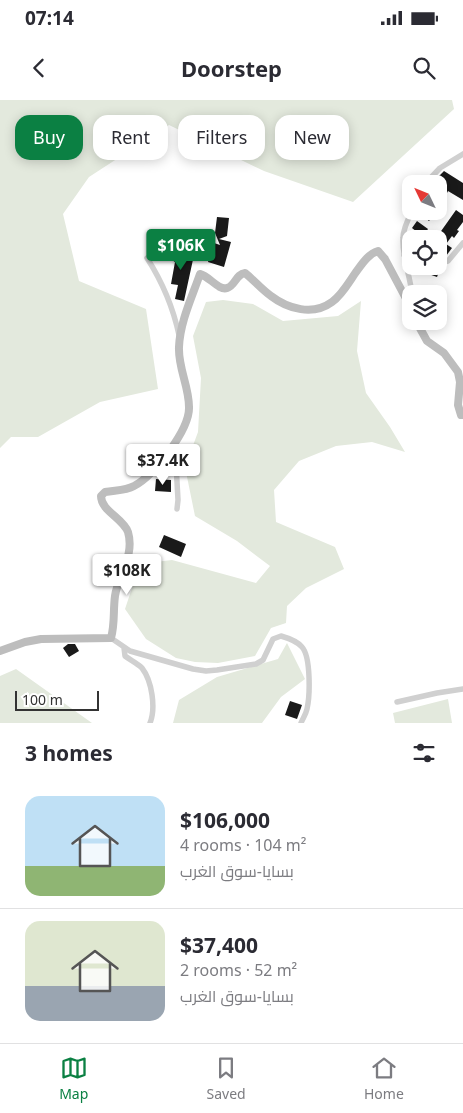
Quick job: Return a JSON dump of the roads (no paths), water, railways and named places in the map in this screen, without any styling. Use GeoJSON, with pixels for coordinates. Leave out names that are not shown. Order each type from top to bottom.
{"type":"FeatureCollection","features":[{"type":"Feature","properties":{"kind":"street"},"geometry":{"type":"LineString","coordinates":[[433,175],[440,168],[463,154]]}},
{"type":"Feature","properties":{"kind":"street"},"geometry":{"type":"LineString","coordinates":[[447,261],[463,243]]}},
{"type":"Feature","properties":{"kind":"street"},"geometry":{"type":"LineString","coordinates":[[180,337],[200,274],[207,276],[220,287],[228,288],[238,276],[244,273],[283,305],[298,309],[314,309],[332,303],[364,261],[377,251],[385,259],[402,291]]}},
{"type":"Feature","properties":{"kind":"street"},"geometry":{"type":"LineString","coordinates":[[111,638],[114,628],[115,597],[127,562],[129,537],[126,527],[104,504],[101,496],[105,492],[128,489],[149,475],[183,429],[189,412],[187,391],[179,364],[180,337],[175,315],[166,290],[147,258]]}},
{"type":"Feature","properties":{"kind":"street"},"geometry":{"type":"LineString","coordinates":[[421,330],[427,341],[444,353],[458,372],[460,382],[458,404],[462,417]]}},
{"type":"Feature","properties":{"kind":"street"},"geometry":{"type":"LineString","coordinates":[[170,449],[176,464],[177,509]]}},
{"type":"Feature","properties":{"kind":"street"},"geometry":{"type":"LineString","coordinates":[[0,651],[41,639],[111,638],[124,648],[180,666],[206,671],[256,664],[263,660],[273,639],[282,636],[301,646],[306,654],[309,696],[307,710],[301,723]]}},
{"type":"Feature","properties":{"kind":"street"},"geometry":{"type":"LineString","coordinates":[[124,648],[125,656],[140,666],[149,682],[153,707],[150,723]]}},
{"type":"Feature","properties":{"kind":"street"},"geometry":{"type":"LineString","coordinates":[[397,702],[463,689]]}}]}
